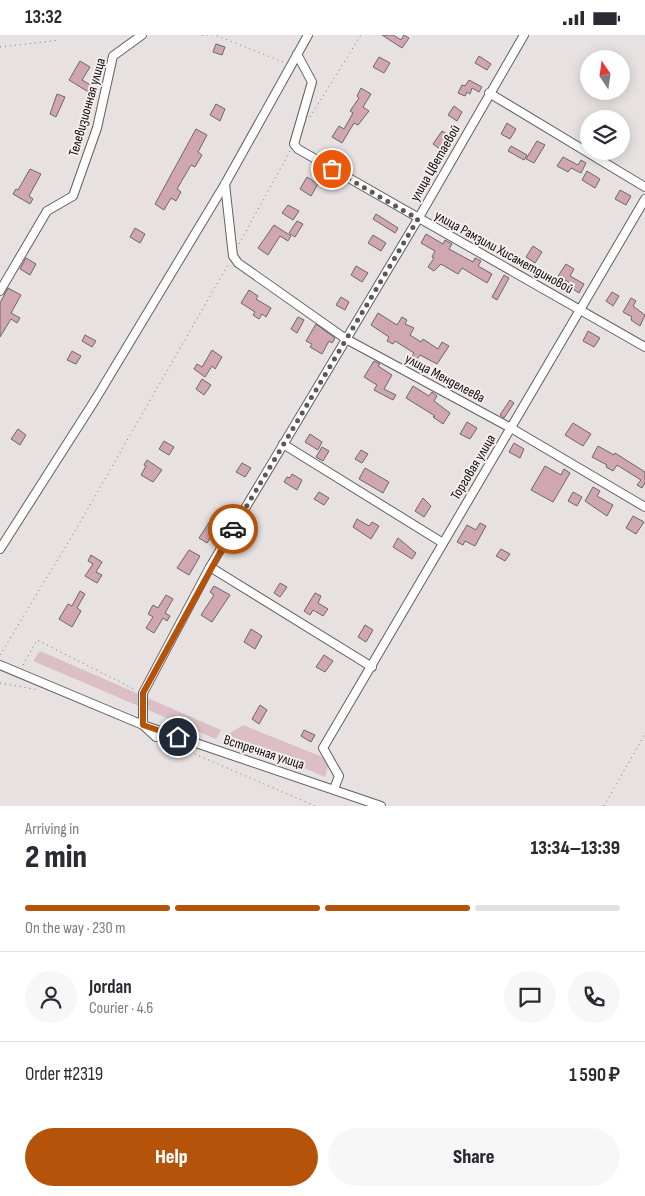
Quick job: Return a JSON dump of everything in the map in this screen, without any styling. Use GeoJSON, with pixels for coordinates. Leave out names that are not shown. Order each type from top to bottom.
{"type":"FeatureCollection","features":[{"type":"Feature","properties":{"kind":"street","name":"Телевизионная улица"},"geometry":{"type":"LineString","coordinates":[[0,291],[47,211],[73,196],[97,128],[113,56],[142,35]]}},
{"type":"Feature","properties":{"kind":"street"},"geometry":{"type":"LineString","coordinates":[[0,549],[95,400],[225,184],[308,35]]}},
{"type":"Feature","properties":{"kind":"street","name":"улица Цветаевой"},"geometry":{"type":"LineString","coordinates":[[143,693],[210,567],[418,219],[524,35]]}},
{"type":"Feature","properties":{"kind":"street"},"geometry":{"type":"LineString","coordinates":[[296,146],[312,83],[297,54]]}},
{"type":"Feature","properties":{"kind":"street"},"geometry":{"type":"LineString","coordinates":[[489,93],[645,187]]}},
{"type":"Feature","properties":{"kind":"street","name":"улица Рамзили Хисаметдиновой"},"geometry":{"type":"LineString","coordinates":[[296,146],[418,219],[645,347]]}},
{"type":"Feature","properties":{"kind":"street"},"geometry":{"type":"LineString","coordinates":[[225,184],[233,255]]}},
{"type":"Feature","properties":{"kind":"street","name":"Торговая улица"},"geometry":{"type":"LineString","coordinates":[[334,789],[339,776],[323,748],[645,199]]}},
{"type":"Feature","properties":{"kind":"street","name":"улица Менделеева"},"geometry":{"type":"LineString","coordinates":[[233,255],[238,263],[346,339],[511,428],[645,507]]}},
{"type":"Feature","properties":{"kind":"street"},"geometry":{"type":"LineString","coordinates":[[282,444],[443,543]]}},
{"type":"Feature","properties":{"kind":"street"},"geometry":{"type":"LineString","coordinates":[[210,567],[372,667]]}},
{"type":"Feature","properties":{"kind":"street","name":"Встречная улица"},"geometry":{"type":"LineString","coordinates":[[0,665],[143,725],[381,806]]}},
{"type":"Feature","properties":{"kind":"street"},"geometry":{"type":"LineString","coordinates":[[143,693],[143,725],[156,737]]}},
{"type":"Feature","properties":{"kind":"path"},"geometry":{"type":"LineString","coordinates":[[202,35],[214,35],[291,65]]}},
{"type":"Feature","properties":{"kind":"path"},"geometry":{"type":"LineString","coordinates":[[309,119],[361,35]]}},
{"type":"Feature","properties":{"kind":"path"},"geometry":{"type":"LineString","coordinates":[[0,47],[60,40]]}},
{"type":"Feature","properties":{"kind":"path"},"geometry":{"type":"LineString","coordinates":[[0,655],[80,522],[296,146]]}},
{"type":"Feature","properties":{"kind":"path"},"geometry":{"type":"LineString","coordinates":[[19,673],[36,640],[143,693]]}},
{"type":"Feature","properties":{"kind":"path"},"geometry":{"type":"LineString","coordinates":[[604,806],[645,734]]}},
{"type":"Feature","properties":{"kind":"shaded area"},"geometry":{"type":"Polygon","coordinates":[[[40,651],[221,730],[216,739],[33,661],[40,651]]]}},
{"type":"Feature","properties":{"kind":"shaded area"},"geometry":{"type":"Polygon","coordinates":[[[243,725],[330,760],[325,777],[227,735],[243,725]]]}},
{"type":"Feature","properties":{"kind":"building"},"geometry":{"type":"Polygon","coordinates":[[[382,35],[393,35],[401,40],[404,35],[409,38],[402,48],[382,35]]]}},
{"type":"Feature","properties":{"kind":"building"},"geometry":{"type":"Polygon","coordinates":[[[216,44],[225,47],[222,55],[213,52],[216,44]]]}},
{"type":"Feature","properties":{"kind":"building"},"geometry":{"type":"Polygon","coordinates":[[[479,56],[491,64],[487,70],[475,63],[479,56]]]}},
{"type":"Feature","properties":{"kind":"building"},"geometry":{"type":"Polygon","coordinates":[[[379,57],[390,63],[384,73],[373,67],[379,57]]]}},
{"type":"Feature","properties":{"kind":"building"},"geometry":{"type":"Polygon","coordinates":[[[80,61],[90,67],[82,80],[94,87],[90,93],[69,80],[80,61]]]}},
{"type":"Feature","properties":{"kind":"building"},"geometry":{"type":"Polygon","coordinates":[[[469,80],[482,87],[479,92],[472,88],[470,94],[467,92],[465,96],[458,93],[462,85],[465,86],[469,80]]]}},
{"type":"Feature","properties":{"kind":"building"},"geometry":{"type":"Polygon","coordinates":[[[361,88],[371,94],[363,107],[369,111],[358,125],[354,123],[342,143],[332,137],[339,126],[344,129],[353,113],[350,111],[359,98],[357,96],[361,88]]]}},
{"type":"Feature","properties":{"kind":"building"},"geometry":{"type":"Polygon","coordinates":[[[57,94],[65,97],[56,117],[50,114],[57,94]]]}},
{"type":"Feature","properties":{"kind":"building"},"geometry":{"type":"Polygon","coordinates":[[[216,104],[225,109],[220,121],[210,115],[216,104]]]}},
{"type":"Feature","properties":{"kind":"building"},"geometry":{"type":"Polygon","coordinates":[[[454,106],[462,112],[457,121],[448,115],[454,106]]]}},
{"type":"Feature","properties":{"kind":"building"},"geometry":{"type":"Polygon","coordinates":[[[507,123],[516,129],[510,139],[501,134],[507,123]]]}},
{"type":"Feature","properties":{"kind":"building"},"geometry":{"type":"Polygon","coordinates":[[[196,129],[207,135],[198,152],[202,155],[195,167],[191,165],[177,189],[181,192],[176,201],[171,198],[164,210],[155,204],[196,129]]]}},
{"type":"Feature","properties":{"kind":"building"},"geometry":{"type":"Polygon","coordinates":[[[442,131],[449,135],[440,149],[433,144],[442,131]]]}},
{"type":"Feature","properties":{"kind":"building"},"geometry":{"type":"Polygon","coordinates":[[[537,141],[545,145],[534,163],[526,159],[537,141]]]}},
{"type":"Feature","properties":{"kind":"building"},"geometry":{"type":"Polygon","coordinates":[[[511,146],[527,155],[524,160],[508,151],[511,146]]]}},
{"type":"Feature","properties":{"kind":"building"},"geometry":{"type":"Polygon","coordinates":[[[563,157],[578,165],[581,160],[586,163],[581,173],[571,168],[568,172],[557,166],[563,157]]]}},
{"type":"Feature","properties":{"kind":"building"},"geometry":{"type":"Polygon","coordinates":[[[30,169],[41,174],[29,196],[33,199],[30,204],[13,194],[16,189],[18,190],[30,169]]]}},
{"type":"Feature","properties":{"kind":"building"},"geometry":{"type":"Polygon","coordinates":[[[587,171],[600,179],[595,188],[582,180],[587,171]]]}},
{"type":"Feature","properties":{"kind":"building"},"geometry":{"type":"Polygon","coordinates":[[[307,177],[318,184],[311,196],[300,189],[307,177]]]}},
{"type":"Feature","properties":{"kind":"building"},"geometry":{"type":"Polygon","coordinates":[[[620,190],[631,196],[626,205],[615,199],[620,190]]]}},
{"type":"Feature","properties":{"kind":"building"},"geometry":{"type":"Polygon","coordinates":[[[288,205],[299,211],[293,220],[282,213],[288,205]]]}},
{"type":"Feature","properties":{"kind":"building"},"geometry":{"type":"Polygon","coordinates":[[[376,214],[398,228],[395,233],[373,219],[376,214]]]}},
{"type":"Feature","properties":{"kind":"building"},"geometry":{"type":"Polygon","coordinates":[[[297,221],[303,224],[295,237],[289,233],[297,221]]]}},
{"type":"Feature","properties":{"kind":"building"},"geometry":{"type":"Polygon","coordinates":[[[274,225],[291,236],[288,241],[280,236],[268,255],[258,248],[274,225]]]}},
{"type":"Feature","properties":{"kind":"building"},"geometry":{"type":"Polygon","coordinates":[[[135,228],[145,234],[140,243],[130,237],[135,228]]]}},
{"type":"Feature","properties":{"kind":"building"},"geometry":{"type":"Polygon","coordinates":[[[426,234],[443,244],[445,240],[452,244],[449,249],[473,262],[475,258],[481,261],[478,266],[492,274],[487,283],[462,268],[458,274],[441,264],[434,271],[428,267],[434,258],[432,257],[435,251],[421,243],[426,234]]]}},
{"type":"Feature","properties":{"kind":"building"},"geometry":{"type":"Polygon","coordinates":[[[373,235],[386,243],[381,251],[368,243],[373,235]]]}},
{"type":"Feature","properties":{"kind":"building"},"geometry":{"type":"Polygon","coordinates":[[[533,246],[542,252],[535,263],[526,257],[533,246]]]}},
{"type":"Feature","properties":{"kind":"building"},"geometry":{"type":"Polygon","coordinates":[[[26,258],[36,264],[30,275],[20,269],[26,258]]]}},
{"type":"Feature","properties":{"kind":"building"},"geometry":{"type":"Polygon","coordinates":[[[566,264],[574,269],[570,276],[584,284],[579,293],[573,289],[575,286],[558,276],[566,264]]]}},
{"type":"Feature","properties":{"kind":"building"},"geometry":{"type":"Polygon","coordinates":[[[356,266],[368,273],[362,282],[351,275],[356,266]]]}},
{"type":"Feature","properties":{"kind":"building"},"geometry":{"type":"Polygon","coordinates":[[[504,275],[509,278],[497,300],[492,297],[504,275]]]}},
{"type":"Feature","properties":{"kind":"building"},"geometry":{"type":"Polygon","coordinates":[[[8,288],[21,295],[11,313],[20,318],[17,323],[11,319],[0,337],[0,303],[8,288]]]}},
{"type":"Feature","properties":{"kind":"building"},"geometry":{"type":"Polygon","coordinates":[[[249,290],[258,296],[256,299],[271,308],[266,317],[262,314],[259,319],[253,315],[255,312],[241,303],[249,290]]]}},
{"type":"Feature","properties":{"kind":"building"},"geometry":{"type":"Polygon","coordinates":[[[612,292],[619,296],[613,306],[606,301],[612,292]]]}},
{"type":"Feature","properties":{"kind":"building"},"geometry":{"type":"Polygon","coordinates":[[[341,297],[349,302],[345,310],[336,305],[341,297]]]}},
{"type":"Feature","properties":{"kind":"building"},"geometry":{"type":"Polygon","coordinates":[[[631,298],[636,301],[633,306],[645,315],[640,326],[631,320],[632,317],[623,312],[631,298]]]}},
{"type":"Feature","properties":{"kind":"building"},"geometry":{"type":"Polygon","coordinates":[[[378,313],[397,325],[402,317],[407,320],[405,324],[414,328],[410,335],[421,342],[423,339],[438,349],[442,342],[449,346],[437,364],[420,355],[417,359],[412,356],[414,353],[395,341],[393,344],[387,341],[389,337],[371,325],[378,313]]]}},
{"type":"Feature","properties":{"kind":"building"},"geometry":{"type":"Polygon","coordinates":[[[298,317],[304,320],[297,333],[291,329],[298,317]]]}},
{"type":"Feature","properties":{"kind":"building"},"geometry":{"type":"Polygon","coordinates":[[[316,324],[335,338],[332,343],[329,341],[322,354],[310,347],[312,344],[306,341],[316,324]]]}},
{"type":"Feature","properties":{"kind":"building"},"geometry":{"type":"Polygon","coordinates":[[[588,331],[600,338],[594,347],[583,341],[588,331]]]}},
{"type":"Feature","properties":{"kind":"building"},"geometry":{"type":"Polygon","coordinates":[[[85,335],[96,341],[92,347],[82,341],[85,335]]]}},
{"type":"Feature","properties":{"kind":"building"},"geometry":{"type":"Polygon","coordinates":[[[212,350],[222,357],[215,369],[212,366],[205,377],[194,369],[197,364],[202,367],[212,350]]]}},
{"type":"Feature","properties":{"kind":"building"},"geometry":{"type":"Polygon","coordinates":[[[72,351],[81,356],[76,364],[67,360],[72,351]]]}},
{"type":"Feature","properties":{"kind":"building"},"geometry":{"type":"Polygon","coordinates":[[[374,361],[392,375],[384,389],[396,395],[393,400],[374,390],[377,385],[364,377],[374,361]]]}},
{"type":"Feature","properties":{"kind":"building"},"geometry":{"type":"Polygon","coordinates":[[[202,379],[211,385],[204,395],[196,389],[202,379]]]}},
{"type":"Feature","properties":{"kind":"building"},"geometry":{"type":"Polygon","coordinates":[[[413,386],[429,396],[432,392],[437,396],[434,401],[450,413],[443,424],[433,417],[435,416],[406,398],[413,386]]]}},
{"type":"Feature","properties":{"kind":"building"},"geometry":{"type":"Polygon","coordinates":[[[510,400],[514,403],[504,418],[500,415],[510,400]]]}},
{"type":"Feature","properties":{"kind":"building"},"geometry":{"type":"Polygon","coordinates":[[[467,422],[477,428],[470,439],[460,434],[467,422]]]}},
{"type":"Feature","properties":{"kind":"building"},"geometry":{"type":"Polygon","coordinates":[[[573,423],[591,434],[583,446],[565,435],[573,423]]]}},
{"type":"Feature","properties":{"kind":"building"},"geometry":{"type":"Polygon","coordinates":[[[18,429],[26,435],[20,445],[11,439],[18,429]]]}},
{"type":"Feature","properties":{"kind":"building"},"geometry":{"type":"Polygon","coordinates":[[[310,434],[322,442],[318,450],[305,442],[310,434]]]}},
{"type":"Feature","properties":{"kind":"building"},"geometry":{"type":"Polygon","coordinates":[[[164,441],[174,447],[169,455],[159,449],[164,441]]]}},
{"type":"Feature","properties":{"kind":"building"},"geometry":{"type":"Polygon","coordinates":[[[514,443],[524,449],[520,458],[509,452],[514,443]]]}},
{"type":"Feature","properties":{"kind":"building"},"geometry":{"type":"Polygon","coordinates":[[[598,446],[614,455],[615,453],[645,472],[645,483],[642,488],[637,485],[641,480],[617,465],[613,471],[606,467],[607,465],[592,457],[598,446]]]}},
{"type":"Feature","properties":{"kind":"building"},"geometry":{"type":"Polygon","coordinates":[[[322,447],[329,451],[323,461],[316,457],[322,447]]]}},
{"type":"Feature","properties":{"kind":"building"},"geometry":{"type":"Polygon","coordinates":[[[361,450],[368,454],[362,463],[355,459],[361,450]]]}},
{"type":"Feature","properties":{"kind":"building"},"geometry":{"type":"Polygon","coordinates":[[[147,460],[162,470],[153,482],[141,475],[147,460]]]}},
{"type":"Feature","properties":{"kind":"building"},"geometry":{"type":"Polygon","coordinates":[[[242,463],[251,468],[245,477],[236,472],[242,463]]]}},
{"type":"Feature","properties":{"kind":"building"},"geometry":{"type":"Polygon","coordinates":[[[545,466],[561,475],[564,469],[570,473],[553,502],[531,490],[545,466]]]}},
{"type":"Feature","properties":{"kind":"building"},"geometry":{"type":"Polygon","coordinates":[[[365,468],[389,482],[383,493],[359,479],[365,468]]]}},
{"type":"Feature","properties":{"kind":"building"},"geometry":{"type":"Polygon","coordinates":[[[292,474],[302,480],[297,490],[284,482],[292,474]]]}},
{"type":"Feature","properties":{"kind":"building"},"geometry":{"type":"Polygon","coordinates":[[[593,487],[600,491],[597,496],[613,505],[607,516],[585,501],[593,487]]]}},
{"type":"Feature","properties":{"kind":"building"},"geometry":{"type":"Polygon","coordinates":[[[319,492],[329,498],[324,505],[314,499],[319,492]]]}},
{"type":"Feature","properties":{"kind":"building"},"geometry":{"type":"Polygon","coordinates":[[[573,492],[582,497],[577,506],[568,501],[573,492]]]}},
{"type":"Feature","properties":{"kind":"building"},"geometry":{"type":"Polygon","coordinates":[[[423,498],[431,506],[424,517],[415,511],[423,498]]]}},
{"type":"Feature","properties":{"kind":"building"},"geometry":{"type":"Polygon","coordinates":[[[633,516],[644,522],[636,534],[626,528],[633,516]]]}},
{"type":"Feature","properties":{"kind":"building"},"geometry":{"type":"Polygon","coordinates":[[[212,518],[220,523],[207,543],[199,538],[212,518]]]}},
{"type":"Feature","properties":{"kind":"building"},"geometry":{"type":"Polygon","coordinates":[[[357,519],[369,526],[372,522],[379,526],[371,539],[353,527],[357,519]]]}},
{"type":"Feature","properties":{"kind":"building"},"geometry":{"type":"Polygon","coordinates":[[[480,523],[486,526],[475,546],[465,541],[463,545],[457,542],[467,525],[476,530],[480,523]]]}},
{"type":"Feature","properties":{"kind":"building"},"geometry":{"type":"Polygon","coordinates":[[[398,538],[416,553],[412,559],[393,547],[398,538]]]}},
{"type":"Feature","properties":{"kind":"building"},"geometry":{"type":"Polygon","coordinates":[[[501,549],[510,554],[505,561],[496,556],[501,549]]]}},
{"type":"Feature","properties":{"kind":"building"},"geometry":{"type":"Polygon","coordinates":[[[189,550],[200,556],[189,575],[177,568],[189,550]]]}},
{"type":"Feature","properties":{"kind":"building"},"geometry":{"type":"Polygon","coordinates":[[[91,555],[102,562],[96,572],[102,575],[97,583],[85,576],[93,564],[88,561],[91,555]]]}},
{"type":"Feature","properties":{"kind":"building"},"geometry":{"type":"Polygon","coordinates":[[[280,583],[287,587],[280,597],[274,593],[280,583]]]}},
{"type":"Feature","properties":{"kind":"building"},"geometry":{"type":"Polygon","coordinates":[[[214,586],[230,595],[212,622],[201,615],[214,595],[210,592],[214,586]]]}},
{"type":"Feature","properties":{"kind":"building"},"geometry":{"type":"Polygon","coordinates":[[[80,591],[85,594],[77,608],[81,611],[72,627],[59,619],[68,604],[72,606],[80,591]]]}},
{"type":"Feature","properties":{"kind":"building"},"geometry":{"type":"Polygon","coordinates":[[[315,593],[321,596],[318,603],[328,609],[323,616],[313,610],[310,615],[304,611],[315,593]]]}},
{"type":"Feature","properties":{"kind":"building"},"geometry":{"type":"Polygon","coordinates":[[[166,595],[173,599],[165,613],[170,616],[167,621],[163,618],[154,633],[146,628],[153,617],[148,614],[153,605],[158,608],[166,595]]]}},
{"type":"Feature","properties":{"kind":"building"},"geometry":{"type":"Polygon","coordinates":[[[365,625],[373,630],[366,642],[358,637],[365,625]]]}},
{"type":"Feature","properties":{"kind":"building"},"geometry":{"type":"Polygon","coordinates":[[[251,629],[262,636],[255,649],[244,642],[251,629]]]}},
{"type":"Feature","properties":{"kind":"building"},"geometry":{"type":"Polygon","coordinates":[[[324,655],[333,661],[325,672],[316,667],[324,655]]]}},
{"type":"Feature","properties":{"kind":"building"},"geometry":{"type":"Polygon","coordinates":[[[260,705],[267,710],[259,724],[252,719],[260,705]]]}},
{"type":"Feature","properties":{"kind":"building"},"geometry":{"type":"Polygon","coordinates":[[[304,730],[315,735],[311,742],[301,736],[304,730]]]}},
{"type":"Feature","properties":{"kind":"way so far"},"geometry":{"type":"LineString","coordinates":[[233,529],[418,219],[332,169]]}},
{"type":"Feature","properties":{"kind":"route"},"geometry":{"type":"LineString","coordinates":[[178,737],[143,725],[143,693],[210,567],[233,529]]}}]}
